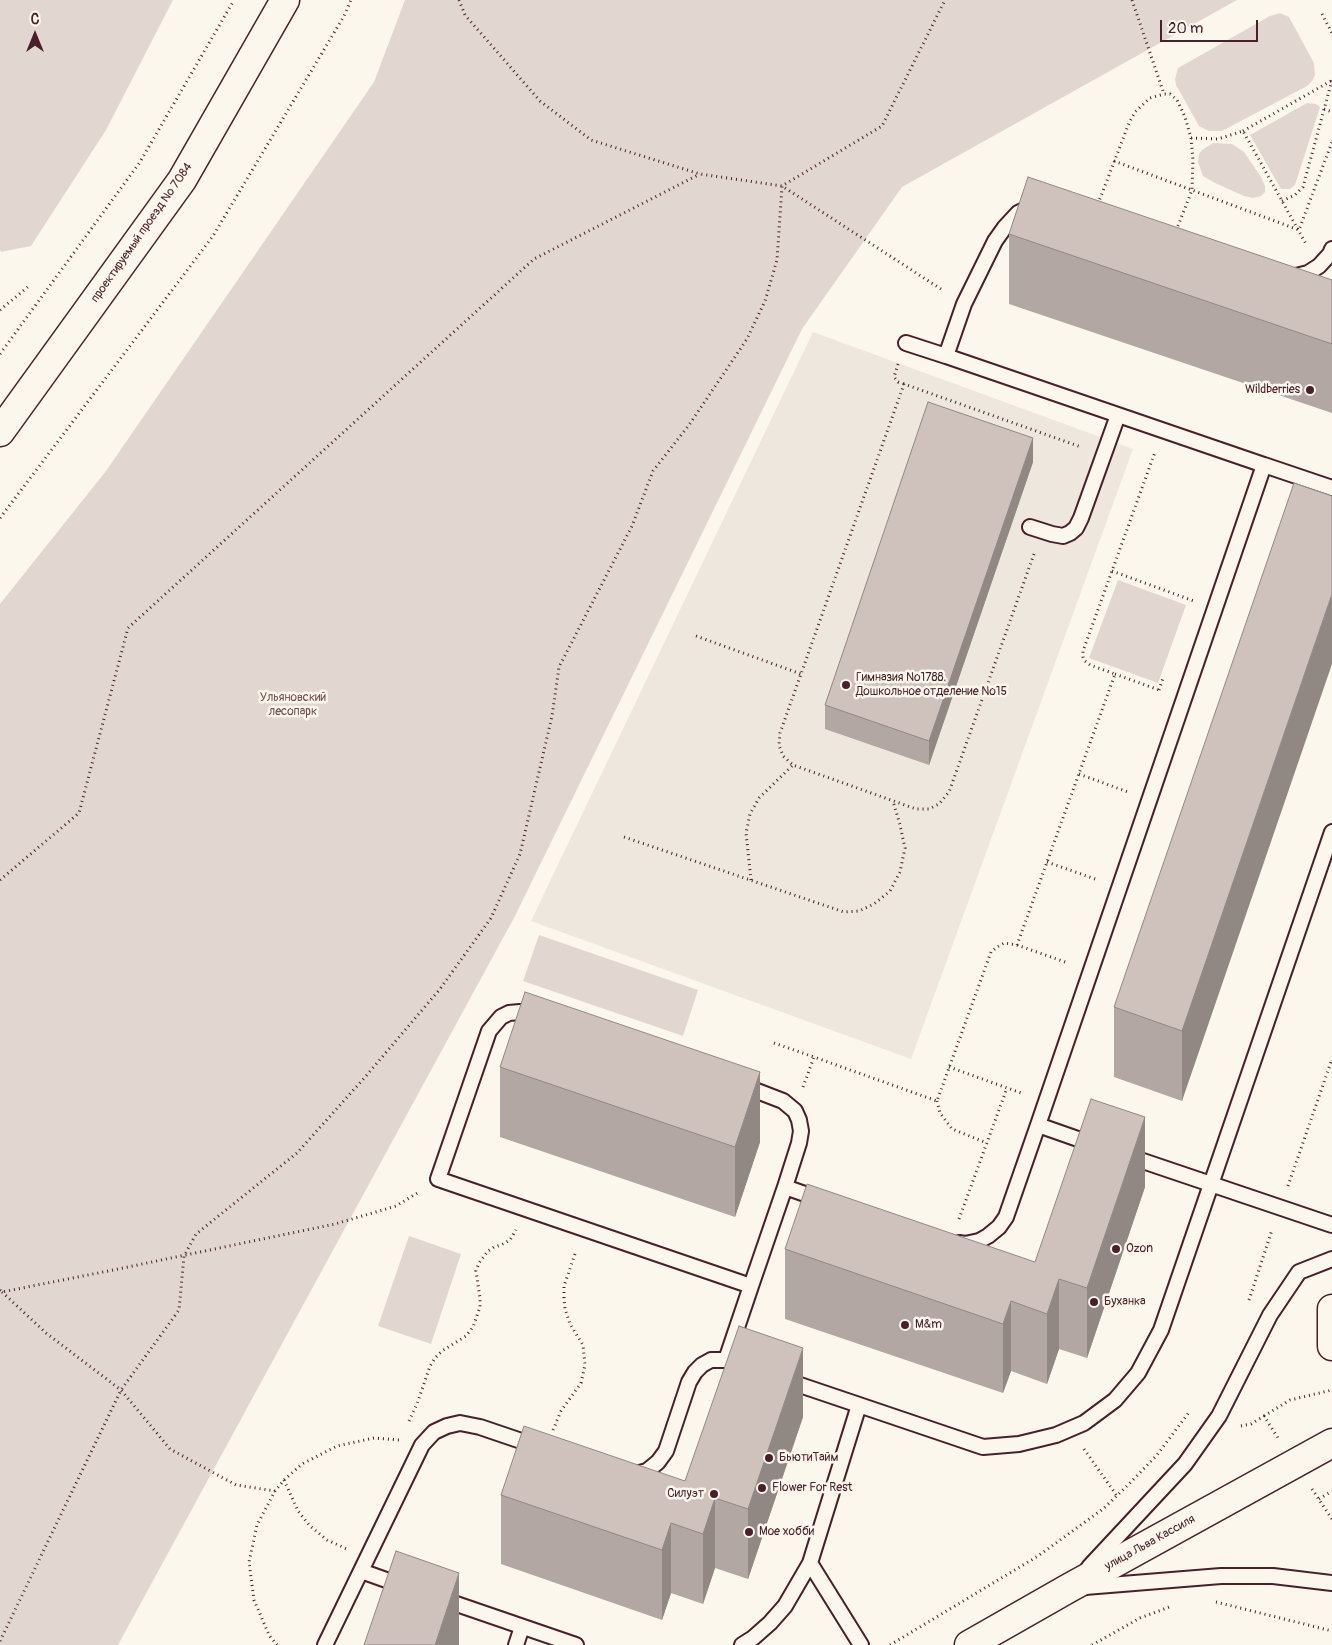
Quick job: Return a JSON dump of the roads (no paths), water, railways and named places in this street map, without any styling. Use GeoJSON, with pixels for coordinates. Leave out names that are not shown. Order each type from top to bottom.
{"type":"FeatureCollection","features":[{"type":"Feature","properties":{"kind":"street","name":"проектируемый проезд № 7084"},"geometry":{"type":"LineString","coordinates":[[0,432],[182,180],[285,0]]}},
{"type":"Feature","properties":{"kind":"street"},"geometry":{"type":"LineString","coordinates":[[1332,1309],[1332,1346]]}},
{"type":"Feature","properties":{"kind":"street","name":"улица Льва Кассиля"},"geometry":{"type":"LineString","coordinates":[[969,1645],[1332,1443]]}},
{"type":"Feature","properties":{"kind":"lane"},"geometry":{"type":"LineString","coordinates":[[946,356],[964,304],[986,256],[1005,226],[1018,213],[1044,202]]}},
{"type":"Feature","properties":{"kind":"lane"},"geometry":{"type":"LineString","coordinates":[[1278,277],[1295,277],[1308,274],[1325,260],[1332,249]]}},
{"type":"Feature","properties":{"kind":"lane"},"geometry":{"type":"LineString","coordinates":[[906,343],[1332,488]]}},
{"type":"Feature","properties":{"kind":"lane"},"geometry":{"type":"LineString","coordinates":[[1036,530],[1062,536],[1076,528],[1118,415]]}},
{"type":"Feature","properties":{"kind":"lane"},"geometry":{"type":"LineString","coordinates":[[947,1242],[965,1244],[979,1241],[999,1228],[1006,1217],[1264,465]]}},
{"type":"Feature","properties":{"kind":"lane"},"geometry":{"type":"LineString","coordinates":[[779,1378],[982,1447],[1019,1444],[1056,1436],[1084,1423],[1115,1400],[1138,1373],[1161,1330],[1332,832]]}},
{"type":"Feature","properties":{"kind":"lane"},"geometry":{"type":"LineString","coordinates":[[549,1019],[531,1013],[509,1013],[501,1017],[489,1031],[438,1179],[751,1286]]}},
{"type":"Feature","properties":{"kind":"lane"},"geometry":{"type":"LineString","coordinates":[[726,1360],[785,1187],[801,1131],[795,1111],[783,1101],[732,1082]]}},
{"type":"Feature","properties":{"kind":"lane"},"geometry":{"type":"LineString","coordinates":[[1038,1125],[1332,1225]]}},
{"type":"Feature","properties":{"kind":"lane"},"geometry":{"type":"LineString","coordinates":[[785,1187],[838,1205]]}},
{"type":"Feature","properties":{"kind":"lane"},"geometry":{"type":"LineString","coordinates":[[1069,1588],[1184,1464],[1220,1416],[1270,1315],[1298,1272],[1332,1259]]}},
{"type":"Feature","properties":{"kind":"lane"},"geometry":{"type":"LineString","coordinates":[[616,1474],[631,1475],[647,1471],[658,1462],[666,1451],[689,1382],[702,1364],[711,1360],[726,1360],[752,1369]]}},
{"type":"Feature","properties":{"kind":"lane"},"geometry":{"type":"LineString","coordinates":[[742,1645],[770,1623],[785,1606],[810,1563],[859,1405]]}},
{"type":"Feature","properties":{"kind":"lane"},"geometry":{"type":"LineString","coordinates":[[325,1645],[422,1445],[434,1432],[447,1426],[460,1424],[480,1427],[546,1450]]}},
{"type":"Feature","properties":{"kind":"lane"},"geometry":{"type":"LineString","coordinates":[[810,1563],[861,1645]]}},
{"type":"Feature","properties":{"kind":"lane"},"geometry":{"type":"LineString","coordinates":[[361,1572],[415,1590]]}},
{"type":"Feature","properties":{"kind":"lane"},"geometry":{"type":"LineString","coordinates":[[1069,1588],[1221,1576],[1273,1576],[1332,1583]]}},
{"type":"Feature","properties":{"kind":"lane"},"geometry":{"type":"LineString","coordinates":[[433,1596],[576,1645]]}},
{"type":"Feature","properties":{"kind":"lane"},"geometry":{"type":"LineString","coordinates":[[516,1645],[522,1627]]}},
{"type":"Feature","properties":{"kind":"place","name":"Wildberries"},"geometry":{"type":"Point","coordinates":[1310,390]}},
{"type":"Feature","properties":{"kind":"place","name":"Гимназия №1788. Дошкольное отделение №15"},"geometry":{"type":"Point","coordinates":[846,685]}},
{"type":"Feature","properties":{"kind":"place","name":"Ozon"},"geometry":{"type":"Point","coordinates":[1116,1249]}},
{"type":"Feature","properties":{"kind":"place","name":"Буханка"},"geometry":{"type":"Point","coordinates":[1094,1302]}},
{"type":"Feature","properties":{"kind":"place","name":"M&m"},"geometry":{"type":"Point","coordinates":[905,1325]}},
{"type":"Feature","properties":{"kind":"place","name":"БьютиТайм"},"geometry":{"type":"Point","coordinates":[769,1458]}},
{"type":"Feature","properties":{"kind":"place","name":"Flower For Rest"},"geometry":{"type":"Point","coordinates":[762,1488]}},
{"type":"Feature","properties":{"kind":"place","name":"Силуэт"},"geometry":{"type":"Point","coordinates":[714,1494]}},
{"type":"Feature","properties":{"kind":"place","name":"Мое хобби"},"geometry":{"type":"Point","coordinates":[749,1532]}},
{"type":"Feature","properties":{"kind":"park label","name":"Ульяновский лесопарк"},"geometry":{"type":"Point","coordinates":[293,705]}}]}
